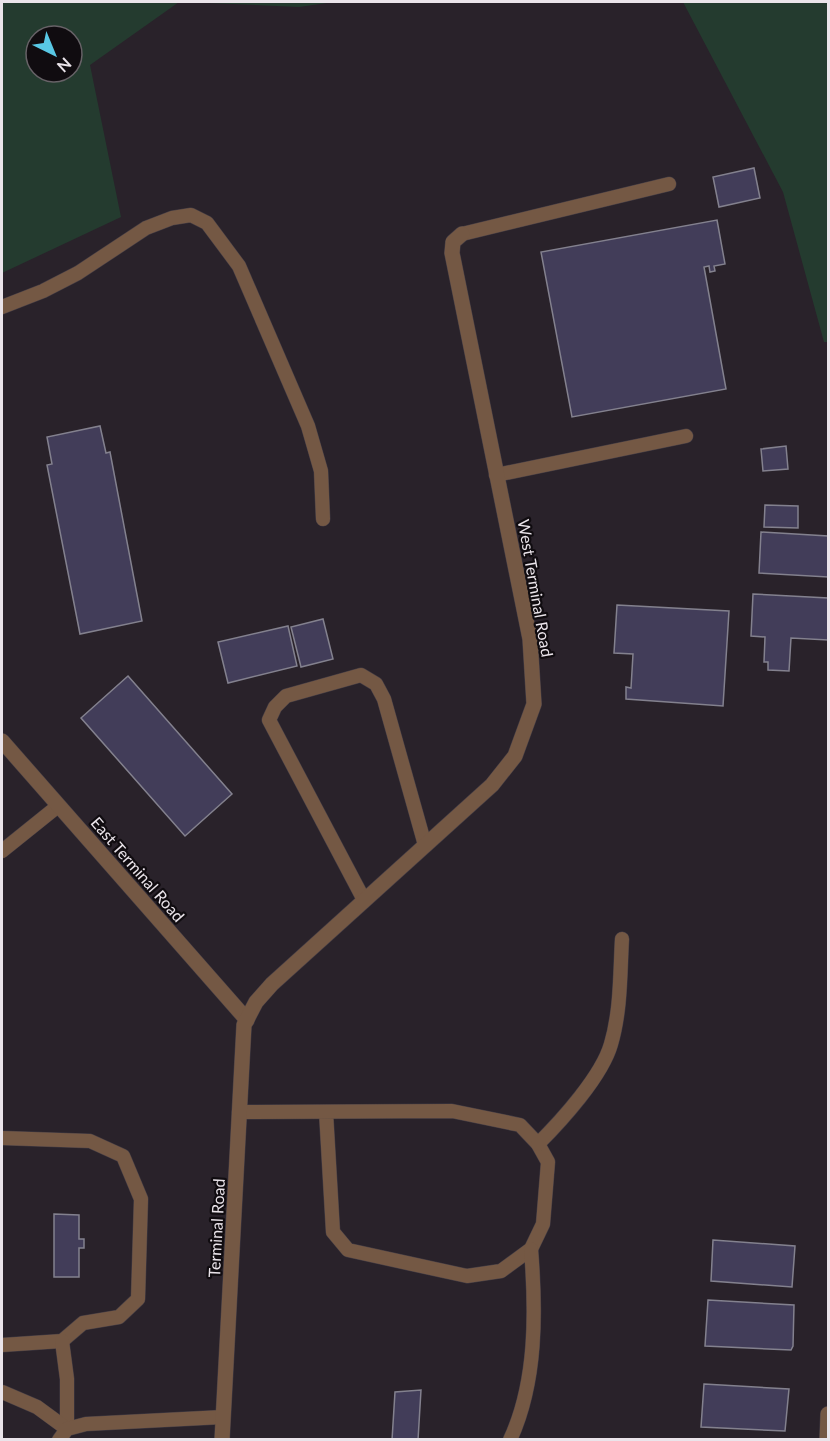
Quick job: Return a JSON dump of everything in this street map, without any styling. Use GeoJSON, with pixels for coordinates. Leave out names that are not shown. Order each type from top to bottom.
{"type":"FeatureCollection","features":[{"type":"Feature","properties":{"kind":"street","name":"West Terminal Road"},"geometry":{"type":"LineString","coordinates":[[247,1020],[256,1002],[272,984],[492,785],[515,756],[534,704],[530,639],[452,253],[453,242],[462,234]]}},
{"type":"Feature","properties":{"kind":"street","name":"East Terminal Road"},"geometry":{"type":"LineString","coordinates":[[2,741],[247,1020]]}},
{"type":"Feature","properties":{"kind":"street","name":"Terminal Road"},"geometry":{"type":"LineString","coordinates":[[222,1440],[240,1067],[244,1025],[247,1020]]}},
{"type":"Feature","properties":{"kind":"street"},"geometry":{"type":"LineString","coordinates":[[827,1440],[828,1414]]}},
{"type":"Feature","properties":{"kind":"lane"},"geometry":{"type":"LineString","coordinates":[[462,234],[669,184]]}},
{"type":"Feature","properties":{"kind":"lane"},"geometry":{"type":"LineString","coordinates":[[2,307],[69,278],[146,228],[172,218],[191,215],[207,223],[239,266],[308,426],[321,471],[323,519]]}},
{"type":"Feature","properties":{"kind":"lane"},"geometry":{"type":"LineString","coordinates":[[496,475],[686,436]]}},
{"type":"Feature","properties":{"kind":"lane"},"geometry":{"type":"LineString","coordinates":[[364,900],[269,720],[275,707],[286,696],[361,675],[376,684],[384,699],[425,845]]}},
{"type":"Feature","properties":{"kind":"lane"},"geometry":{"type":"LineString","coordinates":[[2,851],[58,806]]}},
{"type":"Feature","properties":{"kind":"lane"},"geometry":{"type":"LineString","coordinates":[[538,1144],[565,1117],[593,1078],[611,1046],[619,1003],[622,939]]}},
{"type":"Feature","properties":{"kind":"lane"},"geometry":{"type":"LineString","coordinates":[[239,1112],[452,1111],[520,1125],[538,1144],[548,1162],[543,1224],[531,1249],[501,1271],[467,1276],[348,1250],[333,1232],[326,1112]]}},
{"type":"Feature","properties":{"kind":"lane"},"geometry":{"type":"LineString","coordinates":[[2,1138],[90,1141],[123,1156],[141,1199],[138,1299],[119,1317],[83,1323],[62,1341],[2,1345]]}},
{"type":"Feature","properties":{"kind":"lane"},"geometry":{"type":"LineString","coordinates":[[510,1440],[519,1421],[531,1353],[534,1289],[531,1249]]}},
{"type":"Feature","properties":{"kind":"lane"},"geometry":{"type":"LineString","coordinates":[[62,1341],[68,1379],[63,1434]]}},
{"type":"Feature","properties":{"kind":"lane"},"geometry":{"type":"LineString","coordinates":[[2,1392],[37,1407],[63,1434]]}},
{"type":"Feature","properties":{"kind":"lane"},"geometry":{"type":"LineString","coordinates":[[63,1434],[86,1424],[223,1417]]}},
{"type":"Feature","properties":{"kind":"green space"},"geometry":{"type":"Polygon","coordinates":[[[2,2],[179,2],[90,65],[121,217],[2,273],[2,2]]]}},
{"type":"Feature","properties":{"kind":"green space"},"geometry":{"type":"Polygon","coordinates":[[[185,2],[334,2],[299,7],[185,2]]]}},
{"type":"Feature","properties":{"kind":"green space"},"geometry":{"type":"Polygon","coordinates":[[[683,2],[828,2],[828,342],[824,342],[783,192],[683,2]]]}},
{"type":"Feature","properties":{"kind":"building"},"geometry":{"type":"Polygon","coordinates":[[[754,168],[760,198],[719,207],[713,177],[754,168]]]}},
{"type":"Feature","properties":{"kind":"building"},"geometry":{"type":"Polygon","coordinates":[[[717,220],[725,264],[714,266],[715,271],[710,272],[709,266],[704,267],[726,389],[572,417],[541,252],[717,220]]]}},
{"type":"Feature","properties":{"kind":"building"},"geometry":{"type":"Polygon","coordinates":[[[100,426],[106,453],[110,452],[142,621],[80,634],[47,465],[52,464],[47,437],[100,426]]]}},
{"type":"Feature","properties":{"kind":"building"},"geometry":{"type":"Polygon","coordinates":[[[786,446],[788,469],[763,471],[761,449],[786,446]]]}},
{"type":"Feature","properties":{"kind":"building"},"geometry":{"type":"Polygon","coordinates":[[[765,505],[798,506],[798,528],[764,527],[765,505]]]}},
{"type":"Feature","properties":{"kind":"building"},"geometry":{"type":"Polygon","coordinates":[[[761,532],[828,536],[828,577],[759,573],[761,532]]]}},
{"type":"Feature","properties":{"kind":"building"},"geometry":{"type":"Polygon","coordinates":[[[753,594],[828,598],[828,640],[791,638],[789,671],[768,670],[768,662],[764,662],[765,637],[751,636],[753,594]]]}},
{"type":"Feature","properties":{"kind":"building"},"geometry":{"type":"Polygon","coordinates":[[[617,605],[729,611],[723,706],[626,699],[626,687],[631,688],[633,654],[614,653],[617,605]]]}},
{"type":"Feature","properties":{"kind":"building"},"geometry":{"type":"Polygon","coordinates":[[[323,619],[333,659],[301,667],[291,627],[323,619]]]}},
{"type":"Feature","properties":{"kind":"building"},"geometry":{"type":"Polygon","coordinates":[[[288,626],[297,666],[228,683],[218,642],[288,626]]]}},
{"type":"Feature","properties":{"kind":"building"},"geometry":{"type":"Polygon","coordinates":[[[128,676],[232,794],[185,836],[81,718],[128,676]]]}},
{"type":"Feature","properties":{"kind":"building"},"geometry":{"type":"Polygon","coordinates":[[[54,1214],[79,1215],[79,1239],[84,1239],[84,1248],[79,1248],[79,1277],[54,1277],[54,1214]]]}},
{"type":"Feature","properties":{"kind":"building"},"geometry":{"type":"Polygon","coordinates":[[[713,1240],[795,1246],[792,1287],[711,1281],[713,1240]]]}},
{"type":"Feature","properties":{"kind":"building"},"geometry":{"type":"Polygon","coordinates":[[[708,1300],[794,1305],[791,1350],[705,1346],[708,1300]]]}},
{"type":"Feature","properties":{"kind":"building"},"geometry":{"type":"Polygon","coordinates":[[[704,1384],[789,1389],[785,1431],[701,1427],[704,1384]]]}},
{"type":"Feature","properties":{"kind":"building"},"geometry":{"type":"Polygon","coordinates":[[[421,1390],[418,1440],[392,1440],[395,1392],[421,1390]]]}}]}
